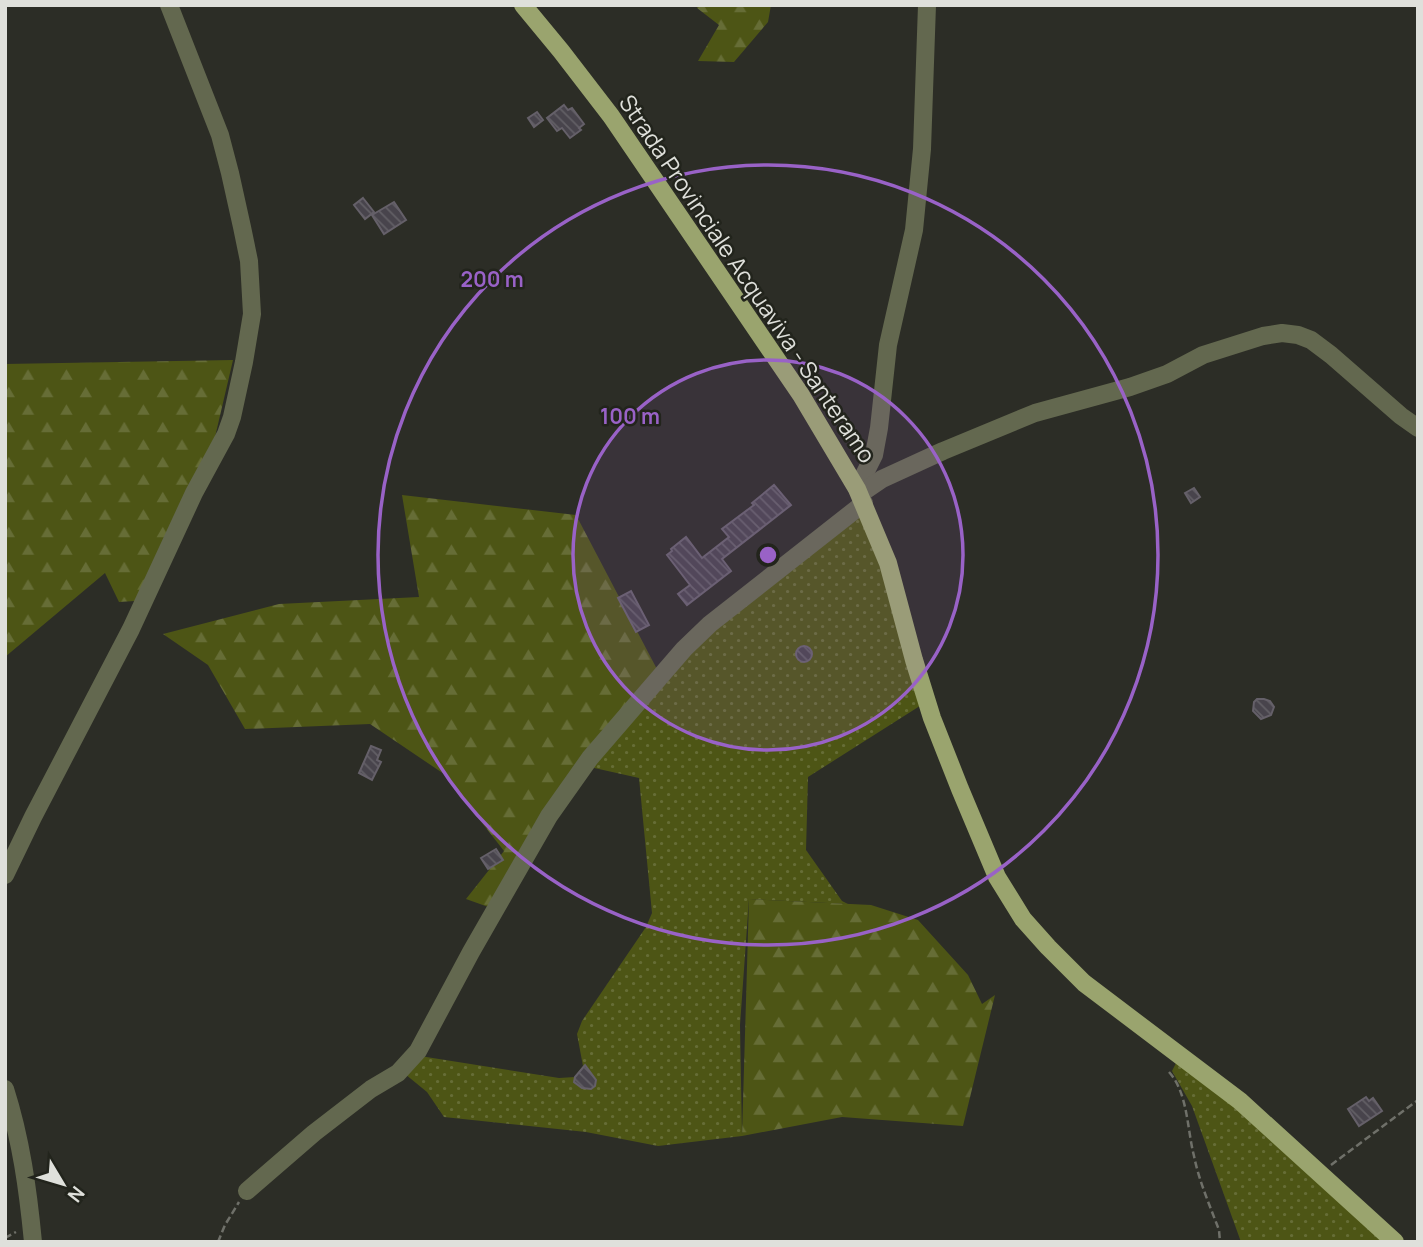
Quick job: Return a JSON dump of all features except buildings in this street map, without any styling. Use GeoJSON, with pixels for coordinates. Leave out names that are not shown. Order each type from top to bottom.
{"type":"FeatureCollection","features":[{"type":"Feature","properties":{"kind":"main road","name":"Strada Provinciale Acquaviva - Santeramo"},"geometry":{"type":"LineString","coordinates":[[523,5],[619,127],[801,395],[860,495],[888,563],[932,718],[997,877],[1017,910],[1048,947],[1084,983],[1240,1101],[1395,1242]]}},
{"type":"Feature","properties":{"kind":"street"},"geometry":{"type":"LineString","coordinates":[[5,875],[135,620],[194,493],[226,434],[244,362],[252,314],[249,261],[242,227],[220,135],[169,5]]}},
{"type":"Feature","properties":{"kind":"street"},"geometry":{"type":"LineString","coordinates":[[860,495],[874,455],[888,345],[914,230],[922,149],[927,5]]}},
{"type":"Feature","properties":{"kind":"street"},"geometry":{"type":"LineString","coordinates":[[247,1191],[314,1133],[371,1089],[398,1073],[418,1051],[471,952],[550,816],[590,758],[684,649],[860,495],[882,479],[1035,413],[1130,387],[1167,374],[1213,352],[1263,336],[1282,333],[1311,340],[1418,428]]}},
{"type":"Feature","properties":{"kind":"street"},"geometry":{"type":"LineString","coordinates":[[5,1089],[22,1153],[33,1242]]}},
{"type":"Feature","properties":{"kind":"path"},"geometry":{"type":"LineString","coordinates":[[1168,1072],[1174,1078],[1184,1103],[1194,1158],[1219,1230],[1220,1242]]}},
{"type":"Feature","properties":{"kind":"path"},"geometry":{"type":"LineString","coordinates":[[1320,1173],[1418,1100]]}},
{"type":"Feature","properties":{"kind":"path"},"geometry":{"type":"LineString","coordinates":[[218,1242],[225,1225],[247,1191]]}},
{"type":"Feature","properties":{"kind":"green space"},"geometry":{"type":"Polygon","coordinates":[[[698,5],[771,5],[768,22],[734,62],[698,61],[719,25],[697,8],[698,5]]]}},
{"type":"Feature","properties":{"kind":"green space"},"geometry":{"type":"Polygon","coordinates":[[[233,360],[215,437],[135,601],[119,602],[105,573],[5,657],[5,364],[233,360]]]}},
{"type":"Feature","properties":{"kind":"green space"},"geometry":{"type":"Polygon","coordinates":[[[402,495],[576,515],[659,673],[494,909],[466,899],[504,851],[444,774],[370,724],[245,729],[208,665],[163,634],[279,604],[419,597],[402,495]]]}},
{"type":"Feature","properties":{"kind":"green space"},"geometry":{"type":"Polygon","coordinates":[[[863,512],[923,704],[808,777],[806,850],[842,901],[848,904],[749,899],[740,1025],[742,1136],[658,1146],[586,1132],[444,1117],[427,1092],[405,1074],[420,1056],[559,1078],[575,1077],[583,1066],[577,1034],[582,1021],[646,927],[652,913],[639,778],[581,765],[701,624],[863,512]]]}},
{"type":"Feature","properties":{"kind":"green space"},"geometry":{"type":"Polygon","coordinates":[[[749,899],[871,905],[918,920],[968,975],[982,1004],[995,995],[963,1126],[842,1117],[742,1136],[749,899]]]}},
{"type":"Feature","properties":{"kind":"green space"},"geometry":{"type":"Polygon","coordinates":[[[1178,1059],[1311,1172],[1387,1242],[1241,1242],[1192,1106],[1172,1071],[1178,1059]]]}}]}
